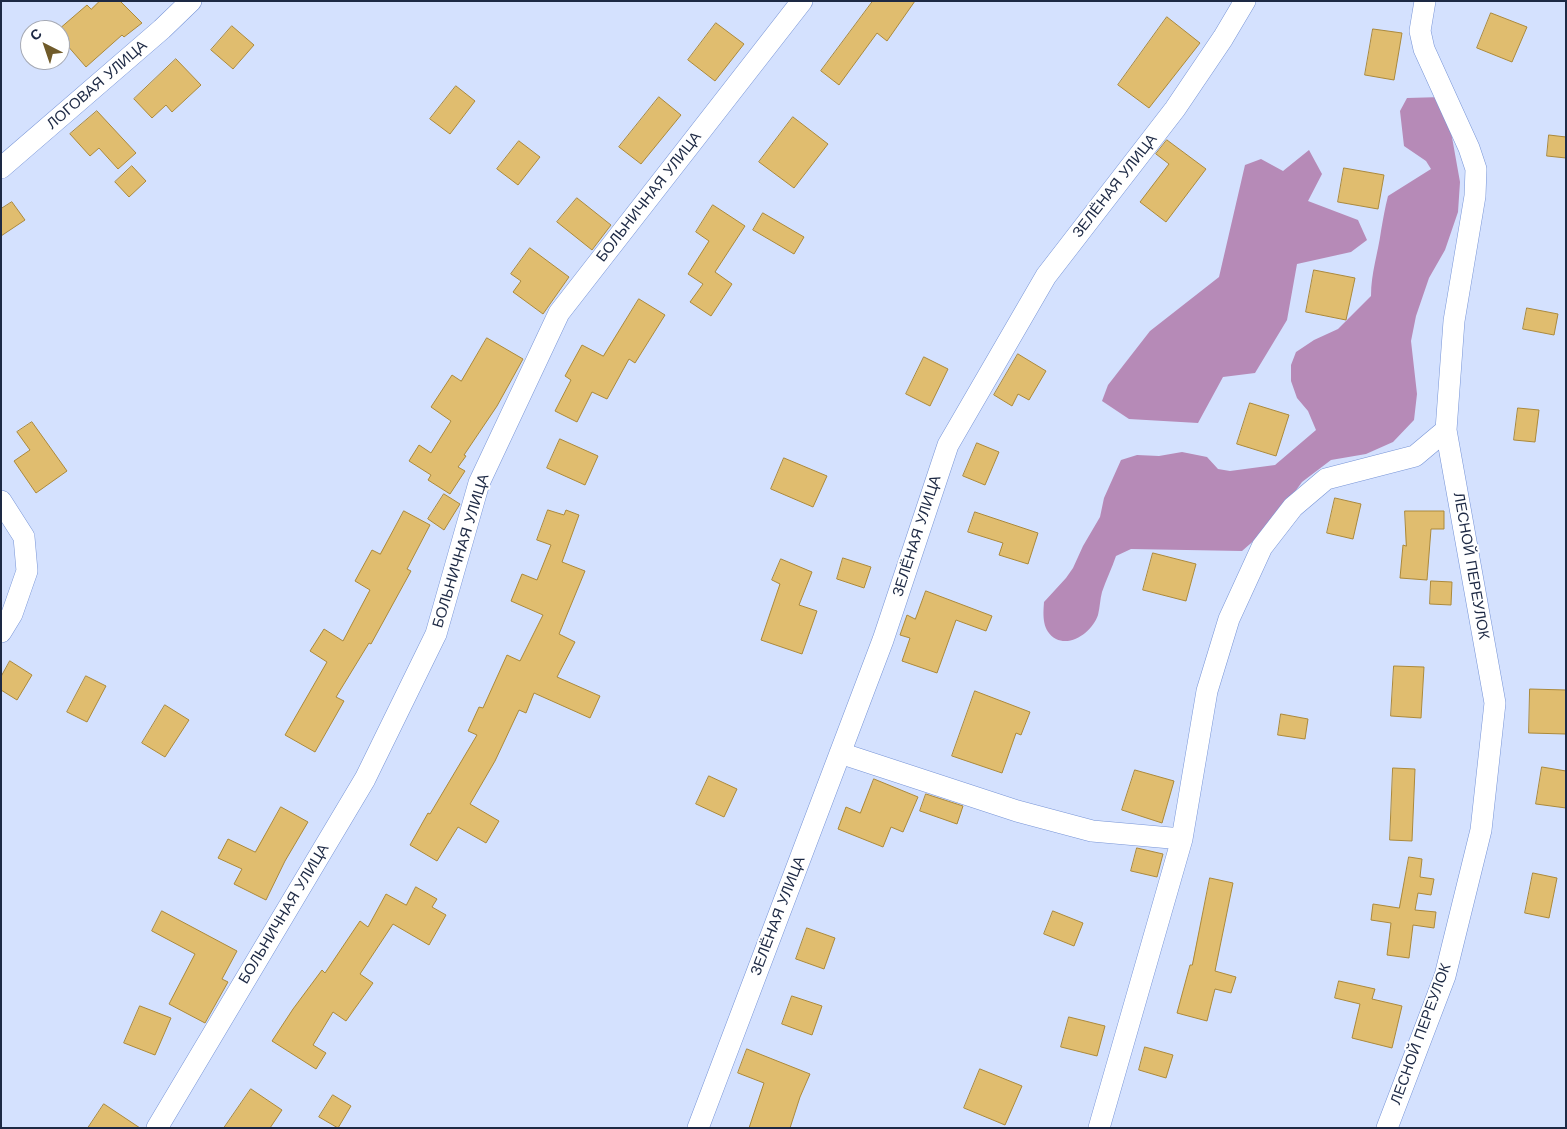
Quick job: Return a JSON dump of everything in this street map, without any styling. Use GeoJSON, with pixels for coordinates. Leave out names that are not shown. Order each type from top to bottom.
{"type":"FeatureCollection","features":[{"type":"Feature","properties":{"kind":"street","name":"ЛОГОВАЯ УЛИЦА"},"geometry":{"type":"LineString","coordinates":[[1,168],[162,29],[190,1]]}},
{"type":"Feature","properties":{"kind":"street","name":"БОЛЬНИЧНАЯ УЛИЦА"},"geometry":{"type":"LineString","coordinates":[[157,1128],[369,771],[436,634],[479,483],[558,313],[802,1]]}},
{"type":"Feature","properties":{"kind":"street","name":"ЗЕЛЁНАЯ УЛИЦА"},"geometry":{"type":"LineString","coordinates":[[698,1128],[883,640],[948,445],[1046,276],[1175,109],[1223,38],[1245,1]]}},
{"type":"Feature","properties":{"kind":"street","name":"ЛЕСНОЙ ПЕРЕУЛОК"},"geometry":{"type":"LineString","coordinates":[[1387,1128],[1445,976],[1481,830],[1496,703],[1446,430],[1454,321],[1475,196],[1476,169],[1469,148],[1424,49],[1420,31],[1425,1]]}},
{"type":"Feature","properties":{"kind":"street"},"geometry":{"type":"LineString","coordinates":[[1099,1128],[1182,839],[1207,691],[1229,619],[1262,547],[1293,507],[1326,479],[1415,456],[1446,430]]}},
{"type":"Feature","properties":{"kind":"street"},"geometry":{"type":"LineString","coordinates":[[1,501],[24,537],[28,570],[12,614],[1,632]]}},
{"type":"Feature","properties":{"kind":"street"},"geometry":{"type":"LineString","coordinates":[[840,753],[1017,811],[1092,830],[1182,839]]}},
{"type":"Feature","properties":{"kind":"shaded area"},"geometry":{"type":"Polygon","coordinates":[[[1442,97],[1450,126],[1460,182],[1458,212],[1445,250],[1429,278],[1416,316],[1411,341],[1417,394],[1414,420],[1393,442],[1366,454],[1331,460],[1302,482],[1258,537],[1242,551],[1131,549],[1116,556],[1102,592],[1098,615],[1092,626],[1082,636],[1069,641],[1062,641],[1051,636],[1044,618],[1044,602],[1073,568],[1100,517],[1104,498],[1121,460],[1137,455],[1159,456],[1182,452],[1207,457],[1218,469],[1230,471],[1275,465],[1316,430],[1308,411],[1297,398],[1291,381],[1291,365],[1296,352],[1314,340],[1338,329],[1371,296],[1373,271],[1388,196],[1431,169],[1426,161],[1404,146],[1400,111],[1407,98],[1442,97]]]}},
{"type":"Feature","properties":{"kind":"shaded area"},"geometry":{"type":"Polygon","coordinates":[[[1309,150],[1322,174],[1308,201],[1358,220],[1367,240],[1351,252],[1297,264],[1287,320],[1255,373],[1223,377],[1198,423],[1129,419],[1102,401],[1108,385],[1150,331],[1219,277],[1245,165],[1261,159],[1283,171],[1309,150]]]}},
{"type":"Feature","properties":{"kind":"building"},"geometry":{"type":"Polygon","coordinates":[[[100,1],[120,1],[142,23],[124,37],[122,35],[86,67],[70,49],[70,20],[87,5],[91,9],[100,1]]]}},
{"type":"Feature","properties":{"kind":"building"},"geometry":{"type":"Polygon","coordinates":[[[873,1],[915,1],[887,41],[877,33],[839,85],[821,71],[873,1]]]}},
{"type":"Feature","properties":{"kind":"building"},"geometry":{"type":"Polygon","coordinates":[[[1491,13],[1527,27],[1512,62],[1477,48],[1491,13]]]}},
{"type":"Feature","properties":{"kind":"building"},"geometry":{"type":"Polygon","coordinates":[[[1167,17],[1200,43],[1149,108],[1118,85],[1167,17]]]}},
{"type":"Feature","properties":{"kind":"building"},"geometry":{"type":"Polygon","coordinates":[[[716,23],[744,44],[715,81],[688,60],[716,23]]]}},
{"type":"Feature","properties":{"kind":"building"},"geometry":{"type":"Polygon","coordinates":[[[232,26],[254,45],[233,69],[211,50],[232,26]]]}},
{"type":"Feature","properties":{"kind":"building"},"geometry":{"type":"Polygon","coordinates":[[[1373,29],[1402,33],[1394,80],[1365,75],[1373,29]]]}},
{"type":"Feature","properties":{"kind":"building"},"geometry":{"type":"Polygon","coordinates":[[[176,59],[201,85],[172,112],[166,105],[152,118],[134,99],[176,59]]]}},
{"type":"Feature","properties":{"kind":"building"},"geometry":{"type":"Polygon","coordinates":[[[456,86],[475,101],[450,134],[430,119],[456,86]]]}},
{"type":"Feature","properties":{"kind":"building"},"geometry":{"type":"Polygon","coordinates":[[[659,97],[681,115],[641,164],[619,147],[659,97]]]}},
{"type":"Feature","properties":{"kind":"building"},"geometry":{"type":"Polygon","coordinates":[[[97,111],[136,153],[118,169],[99,148],[90,156],[70,134],[97,111]]]}},
{"type":"Feature","properties":{"kind":"building"},"geometry":{"type":"Polygon","coordinates":[[[793,117],[828,144],[794,188],[759,162],[793,117]]]}},
{"type":"Feature","properties":{"kind":"building"},"geometry":{"type":"Polygon","coordinates":[[[1549,135],[1566,137],[1566,158],[1547,156],[1549,135]]]}},
{"type":"Feature","properties":{"kind":"building"},"geometry":{"type":"Polygon","coordinates":[[[1167,140],[1206,169],[1166,222],[1140,202],[1169,164],[1156,154],[1167,140]]]}},
{"type":"Feature","properties":{"kind":"building"},"geometry":{"type":"Polygon","coordinates":[[[519,141],[540,157],[518,185],[497,169],[519,141]]]}},
{"type":"Feature","properties":{"kind":"building"},"geometry":{"type":"Polygon","coordinates":[[[132,166],[146,181],[129,197],[115,182],[132,166]]]}},
{"type":"Feature","properties":{"kind":"building"},"geometry":{"type":"Polygon","coordinates":[[[1344,168],[1384,175],[1378,209],[1338,202],[1344,168]]]}},
{"type":"Feature","properties":{"kind":"building"},"geometry":{"type":"Polygon","coordinates":[[[577,198],[611,225],[592,250],[557,222],[577,198]]]}},
{"type":"Feature","properties":{"kind":"building"},"geometry":{"type":"Polygon","coordinates":[[[12,202],[25,220],[1,236],[1,209],[12,202]]]}},
{"type":"Feature","properties":{"kind":"building"},"geometry":{"type":"Polygon","coordinates":[[[713,205],[745,226],[715,272],[732,284],[711,316],[690,302],[703,284],[688,274],[709,241],[696,232],[713,205]]]}},
{"type":"Feature","properties":{"kind":"building"},"geometry":{"type":"Polygon","coordinates":[[[763,213],[804,237],[794,254],[753,230],[763,213]]]}},
{"type":"Feature","properties":{"kind":"building"},"geometry":{"type":"Polygon","coordinates":[[[530,248],[569,277],[543,314],[513,292],[521,281],[511,274],[530,248]]]}},
{"type":"Feature","properties":{"kind":"building"},"geometry":{"type":"Polygon","coordinates":[[[1314,270],[1355,278],[1346,320],[1306,312],[1314,270]]]}},
{"type":"Feature","properties":{"kind":"building"},"geometry":{"type":"Polygon","coordinates":[[[639,299],[665,315],[635,363],[629,359],[607,399],[592,392],[577,422],[555,411],[571,380],[565,376],[582,345],[603,356],[639,299]]]}},
{"type":"Feature","properties":{"kind":"building"},"geometry":{"type":"Polygon","coordinates":[[[1527,308],[1558,314],[1554,335],[1523,329],[1527,308]]]}},
{"type":"Feature","properties":{"kind":"building"},"geometry":{"type":"Polygon","coordinates":[[[487,338],[523,359],[497,406],[464,455],[466,456],[458,467],[465,471],[450,494],[428,480],[431,475],[409,461],[419,445],[431,453],[451,421],[431,407],[452,375],[461,381],[487,338]]]}},
{"type":"Feature","properties":{"kind":"building"},"geometry":{"type":"Polygon","coordinates":[[[1018,354],[1046,371],[1029,400],[1018,394],[1012,406],[994,395],[1018,354]]]}},
{"type":"Feature","properties":{"kind":"building"},"geometry":{"type":"Polygon","coordinates":[[[924,357],[948,369],[930,406],[906,394],[924,357]]]}},
{"type":"Feature","properties":{"kind":"building"},"geometry":{"type":"Polygon","coordinates":[[[1250,403],[1289,415],[1276,456],[1237,444],[1250,403]]]}},
{"type":"Feature","properties":{"kind":"building"},"geometry":{"type":"Polygon","coordinates":[[[1518,408],[1539,410],[1535,442],[1514,440],[1518,408]]]}},
{"type":"Feature","properties":{"kind":"building"},"geometry":{"type":"Polygon","coordinates":[[[32,422],[67,471],[36,493],[14,461],[30,450],[17,432],[32,422]]]}},
{"type":"Feature","properties":{"kind":"building"},"geometry":{"type":"Polygon","coordinates":[[[560,439],[598,456],[585,485],[547,468],[560,439]]]}},
{"type":"Feature","properties":{"kind":"building"},"geometry":{"type":"Polygon","coordinates":[[[977,443],[999,452],[985,485],[963,476],[977,443]]]}},
{"type":"Feature","properties":{"kind":"building"},"geometry":{"type":"Polygon","coordinates":[[[784,458],[827,476],[813,507],[771,489],[784,458]]]}},
{"type":"Feature","properties":{"kind":"building"},"geometry":{"type":"Polygon","coordinates":[[[444,494],[460,504],[444,530],[428,519],[444,494]]]}},
{"type":"Feature","properties":{"kind":"building"},"geometry":{"type":"Polygon","coordinates":[[[1335,498],[1361,504],[1353,539],[1327,533],[1335,498]]]}},
{"type":"Feature","properties":{"kind":"building"},"geometry":{"type":"Polygon","coordinates":[[[548,510],[564,515],[566,510],[579,515],[562,562],[585,571],[559,634],[575,642],[557,677],[600,696],[590,718],[534,693],[526,713],[519,710],[495,761],[470,804],[499,821],[486,843],[458,827],[437,861],[410,845],[477,735],[468,731],[479,707],[483,708],[507,655],[520,661],[543,615],[511,601],[522,574],[537,580],[551,545],[537,540],[548,510]]]}},
{"type":"Feature","properties":{"kind":"building"},"geometry":{"type":"Polygon","coordinates":[[[404,511],[430,525],[407,569],[411,571],[371,644],[369,643],[336,697],[344,701],[315,752],[285,735],[327,662],[310,651],[324,629],[343,641],[370,590],[355,581],[372,550],[380,554],[404,511]]]}},
{"type":"Feature","properties":{"kind":"building"},"geometry":{"type":"Polygon","coordinates":[[[1405,511],[1444,511],[1444,529],[1431,529],[1427,580],[1400,578],[1403,545],[1406,546],[1405,511]]]}},
{"type":"Feature","properties":{"kind":"building"},"geometry":{"type":"Polygon","coordinates":[[[975,512],[1038,533],[1028,564],[999,555],[1003,543],[968,532],[975,512]]]}},
{"type":"Feature","properties":{"kind":"building"},"geometry":{"type":"Polygon","coordinates":[[[1153,553],[1196,564],[1186,601],[1143,590],[1153,553]]]}},
{"type":"Feature","properties":{"kind":"building"},"geometry":{"type":"Polygon","coordinates":[[[843,558],[871,567],[864,588],[837,579],[843,558]]]}},
{"type":"Feature","properties":{"kind":"building"},"geometry":{"type":"Polygon","coordinates":[[[781,559],[812,572],[799,605],[817,611],[802,654],[761,640],[780,584],[772,580],[781,559]]]}},
{"type":"Feature","properties":{"kind":"building"},"geometry":{"type":"Polygon","coordinates":[[[1431,581],[1452,582],[1451,605],[1430,604],[1431,581]]]}},
{"type":"Feature","properties":{"kind":"building"},"geometry":{"type":"Polygon","coordinates":[[[926,591],[992,616],[986,631],[956,620],[937,673],[902,661],[910,638],[900,635],[907,615],[915,619],[926,591]]]}},
{"type":"Feature","properties":{"kind":"building"},"geometry":{"type":"Polygon","coordinates":[[[10,661],[32,675],[17,700],[1,690],[1,677],[10,661]]]}},
{"type":"Feature","properties":{"kind":"building"},"geometry":{"type":"Polygon","coordinates":[[[1394,666],[1424,667],[1421,718],[1391,716],[1394,666]]]}},
{"type":"Feature","properties":{"kind":"building"},"geometry":{"type":"Polygon","coordinates":[[[86,676],[106,686],[87,722],[67,712],[86,676]]]}},
{"type":"Feature","properties":{"kind":"building"},"geometry":{"type":"Polygon","coordinates":[[[1530,689],[1566,690],[1566,734],[1529,733],[1530,689]]]}},
{"type":"Feature","properties":{"kind":"building"},"geometry":{"type":"Polygon","coordinates":[[[975,691],[1030,712],[1021,735],[1016,733],[1002,773],[952,756],[975,691]]]}},
{"type":"Feature","properties":{"kind":"building"},"geometry":{"type":"Polygon","coordinates":[[[165,705],[189,720],[165,757],[142,743],[165,705]]]}},
{"type":"Feature","properties":{"kind":"building"},"geometry":{"type":"Polygon","coordinates":[[[1281,714],[1308,719],[1305,739],[1278,735],[1281,714]]]}},
{"type":"Feature","properties":{"kind":"building"},"geometry":{"type":"Polygon","coordinates":[[[1542,767],[1566,771],[1566,808],[1536,804],[1542,767]]]}},
{"type":"Feature","properties":{"kind":"building"},"geometry":{"type":"Polygon","coordinates":[[[1393,768],[1415,769],[1412,841],[1390,840],[1393,768]]]}},
{"type":"Feature","properties":{"kind":"building"},"geometry":{"type":"Polygon","coordinates":[[[1135,770],[1174,781],[1162,823],[1122,810],[1135,770]]]}},
{"type":"Feature","properties":{"kind":"building"},"geometry":{"type":"Polygon","coordinates":[[[709,776],[737,789],[724,817],[696,804],[709,776]]]}},
{"type":"Feature","properties":{"kind":"building"},"geometry":{"type":"Polygon","coordinates":[[[874,779],[918,797],[903,832],[891,827],[883,847],[838,829],[846,807],[860,813],[874,779]]]}},
{"type":"Feature","properties":{"kind":"building"},"geometry":{"type":"Polygon","coordinates":[[[926,794],[963,806],[957,824],[920,811],[926,794]]]}},
{"type":"Feature","properties":{"kind":"building"},"geometry":{"type":"Polygon","coordinates":[[[281,807],[308,822],[285,861],[266,900],[234,884],[242,869],[218,858],[228,839],[255,852],[281,807]]]}},
{"type":"Feature","properties":{"kind":"building"},"geometry":{"type":"Polygon","coordinates":[[[1137,848],[1163,854],[1157,877],[1131,871],[1137,848]]]}},
{"type":"Feature","properties":{"kind":"building"},"geometry":{"type":"Polygon","coordinates":[[[1409,857],[1422,859],[1420,877],[1434,879],[1431,895],[1418,893],[1415,910],[1436,912],[1434,928],[1413,925],[1409,958],[1387,955],[1391,923],[1371,920],[1373,904],[1399,908],[1409,857]]]}},
{"type":"Feature","properties":{"kind":"building"},"geometry":{"type":"Polygon","coordinates":[[[1533,873],[1557,878],[1549,918],[1525,913],[1533,873]]]}},
{"type":"Feature","properties":{"kind":"building"},"geometry":{"type":"Polygon","coordinates":[[[1210,878],[1233,883],[1215,971],[1236,977],[1231,993],[1215,989],[1207,1021],[1177,1013],[1190,965],[1192,965],[1210,878]]]}},
{"type":"Feature","properties":{"kind":"building"},"geometry":{"type":"Polygon","coordinates":[[[416,887],[437,899],[432,907],[446,915],[429,945],[393,924],[360,974],[373,983],[346,1021],[333,1012],[313,1045],[326,1053],[316,1069],[272,1041],[322,970],[325,973],[360,921],[368,927],[386,894],[406,905],[416,887]]]}},
{"type":"Feature","properties":{"kind":"building"},"geometry":{"type":"Polygon","coordinates":[[[162,911],[237,951],[222,979],[228,982],[205,1023],[169,1004],[195,954],[152,931],[162,911]]]}},
{"type":"Feature","properties":{"kind":"building"},"geometry":{"type":"Polygon","coordinates":[[[1053,911],[1083,923],[1074,946],[1044,934],[1053,911]]]}},
{"type":"Feature","properties":{"kind":"building"},"geometry":{"type":"Polygon","coordinates":[[[807,928],[835,938],[824,969],[796,959],[807,928]]]}},
{"type":"Feature","properties":{"kind":"building"},"geometry":{"type":"Polygon","coordinates":[[[1339,981],[1375,989],[1372,999],[1402,1006],[1392,1048],[1352,1038],[1360,1004],[1335,998],[1339,981]]]}},
{"type":"Feature","properties":{"kind":"building"},"geometry":{"type":"Polygon","coordinates":[[[792,996],[822,1006],[812,1035],[782,1024],[792,996]]]}},
{"type":"Feature","properties":{"kind":"building"},"geometry":{"type":"Polygon","coordinates":[[[140,1006],[171,1018],[155,1055],[124,1043],[140,1006]]]}},
{"type":"Feature","properties":{"kind":"building"},"geometry":{"type":"Polygon","coordinates":[[[1069,1017],[1105,1026],[1097,1056],[1061,1047],[1069,1017]]]}},
{"type":"Feature","properties":{"kind":"building"},"geometry":{"type":"Polygon","coordinates":[[[1145,1047],[1173,1055],[1166,1078],[1139,1070],[1145,1047]]]}},
{"type":"Feature","properties":{"kind":"building"},"geometry":{"type":"Polygon","coordinates":[[[747,1049],[810,1074],[790,1128],[749,1128],[764,1083],[738,1073],[747,1049]]]}},
{"type":"Feature","properties":{"kind":"building"},"geometry":{"type":"Polygon","coordinates":[[[980,1069],[1022,1086],[1005,1125],[964,1108],[980,1069]]]}},
{"type":"Feature","properties":{"kind":"building"},"geometry":{"type":"Polygon","coordinates":[[[251,1089],[282,1110],[270,1128],[224,1128],[251,1089]]]}},
{"type":"Feature","properties":{"kind":"building"},"geometry":{"type":"Polygon","coordinates":[[[333,1095],[351,1106],[338,1128],[319,1117],[333,1095]]]}},
{"type":"Feature","properties":{"kind":"building"},"geometry":{"type":"Polygon","coordinates":[[[104,1104],[140,1128],[88,1128],[104,1104]]]}}]}
